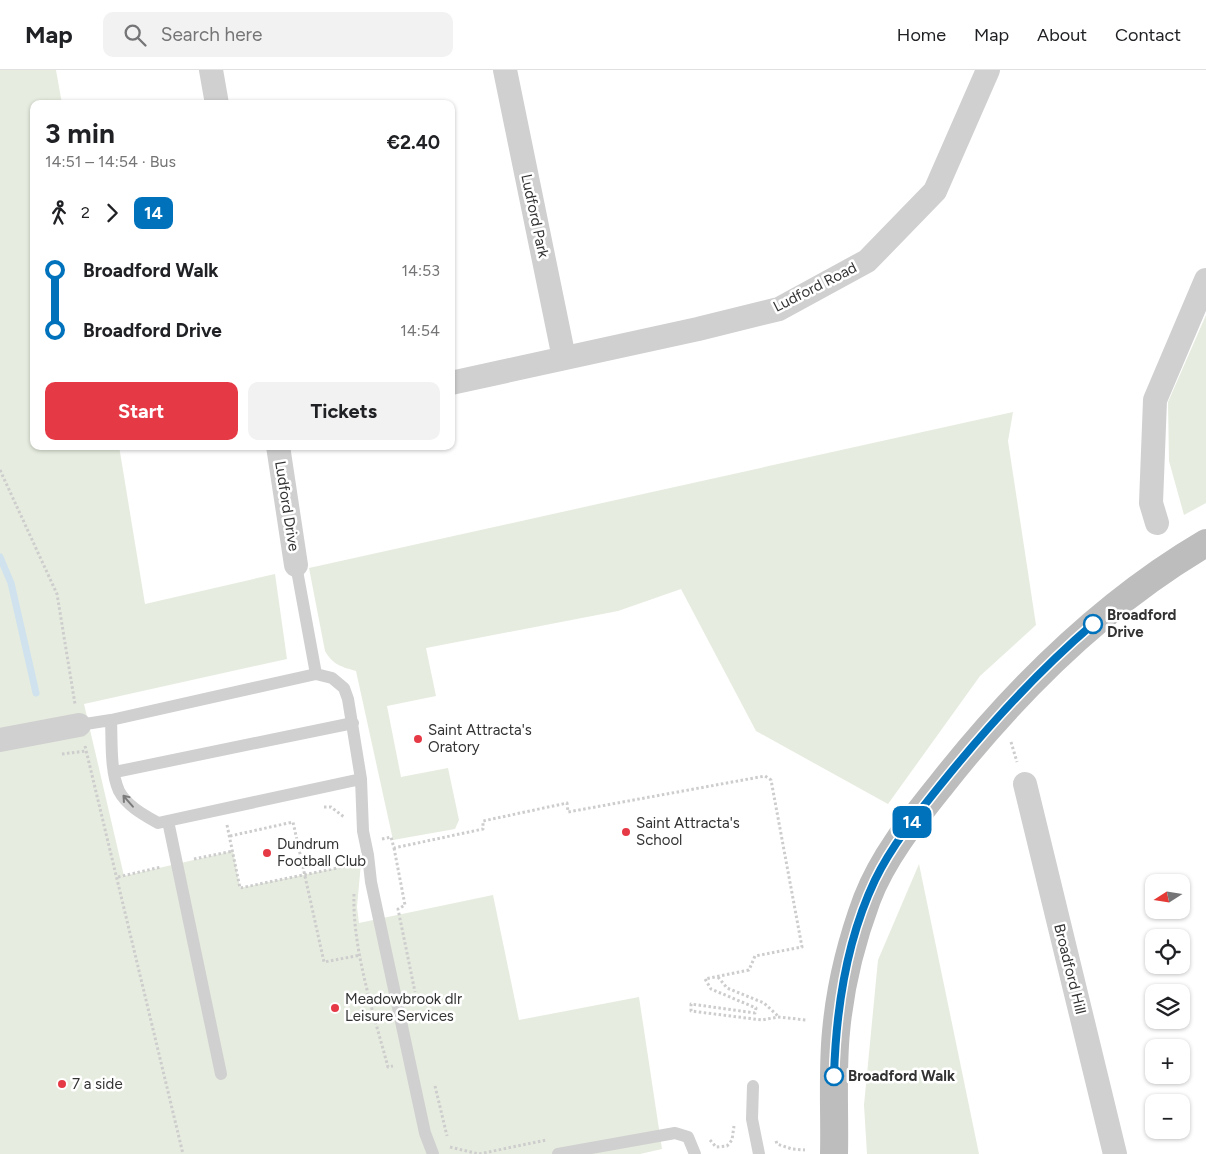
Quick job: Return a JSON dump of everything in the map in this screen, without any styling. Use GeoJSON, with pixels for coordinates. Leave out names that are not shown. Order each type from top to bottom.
{"type":"FeatureCollection","features":[{"type":"Feature","properties":{"kind":"street"},"geometry":{"type":"LineString","coordinates":[[212,70],[216,100]]}},
{"type":"Feature","properties":{"kind":"street","name":"Ludford Road"},"geometry":{"type":"LineString","coordinates":[[455,382],[778,309],[867,261],[935,191],[988,70]]}},
{"type":"Feature","properties":{"kind":"street","name":"Ludford Park"},"geometry":{"type":"LineString","coordinates":[[511,71],[564,358]]}},
{"type":"Feature","properties":{"kind":"street"},"geometry":{"type":"LineString","coordinates":[[1157,522],[1151,502],[1155,400],[1206,280]]}},
{"type":"Feature","properties":{"kind":"street","name":"Ludford Drive"},"geometry":{"type":"LineString","coordinates":[[279,450],[296,565]]}},
{"type":"Feature","properties":{"kind":"street"},"geometry":{"type":"LineString","coordinates":[[834,1154],[836,1034],[840,994],[867,900],[891,852],[959,762],[1030,682],[1072,642],[1142,584],[1206,542]]}},
{"type":"Feature","properties":{"kind":"street"},"geometry":{"type":"LineString","coordinates":[[0,740],[79,725]]}},
{"type":"Feature","properties":{"kind":"street","name":"Broadford Hill"},"geometry":{"type":"LineString","coordinates":[[1022,774],[1115,1154]]}},
{"type":"Feature","properties":{"kind":"lane"},"geometry":{"type":"LineString","coordinates":[[296,565],[316,674]]}},
{"type":"Feature","properties":{"kind":"lane"},"geometry":{"type":"LineString","coordinates":[[79,725],[111,720],[316,674],[332,678],[344,688],[353,723],[361,779],[370,882],[423,1124],[429,1148],[434,1154]]}},
{"type":"Feature","properties":{"kind":"lane"},"geometry":{"type":"LineString","coordinates":[[111,720],[115,772],[120,791],[137,811],[158,823],[361,779]]}},
{"type":"Feature","properties":{"kind":"lane"},"geometry":{"type":"LineString","coordinates":[[115,772],[353,723]]}},
{"type":"Feature","properties":{"kind":"lane"},"geometry":{"type":"LineString","coordinates":[[168,821],[221,1074]]}},
{"type":"Feature","properties":{"kind":"lane"},"geometry":{"type":"LineString","coordinates":[[752,1086],[752,1115],[758,1154]]}},
{"type":"Feature","properties":{"kind":"lane"},"geometry":{"type":"LineString","coordinates":[[558,1154],[675,1132],[688,1137],[695,1154]]}},
{"type":"Feature","properties":{"kind":"path"},"geometry":{"type":"LineString","coordinates":[[0,470],[57,594],[79,725],[183,1154]]}},
{"type":"Feature","properties":{"kind":"path"},"geometry":{"type":"LineString","coordinates":[[1008,737],[1022,774]]}},
{"type":"Feature","properties":{"kind":"path"},"geometry":{"type":"LineString","coordinates":[[394,848],[483,829],[483,821],[567,803],[568,812],[765,776],[771,780],[802,947],[754,956],[749,970],[704,979],[711,988],[756,1008],[755,1013],[691,1004],[691,1011],[762,1020],[778,1017],[806,1020]]}},
{"type":"Feature","properties":{"kind":"path"},"geometry":{"type":"LineString","coordinates":[[322,806],[331,808],[345,818]]}},
{"type":"Feature","properties":{"kind":"path"},"geometry":{"type":"LineString","coordinates":[[230,836],[293,822],[324,962],[361,956]]}},
{"type":"Feature","properties":{"kind":"path"},"geometry":{"type":"LineString","coordinates":[[219,827],[236,823]]}},
{"type":"Feature","properties":{"kind":"path"},"geometry":{"type":"LineString","coordinates":[[227,825],[240,888],[355,865],[352,845],[391,837],[406,905],[398,909],[417,1002]]}},
{"type":"Feature","properties":{"kind":"path"},"geometry":{"type":"LineString","coordinates":[[190,852],[192,860]]}},
{"type":"Feature","properties":{"kind":"path"},"geometry":{"type":"LineString","coordinates":[[718,976],[727,988],[764,1003],[778,1017]]}},
{"type":"Feature","properties":{"kind":"path"},"geometry":{"type":"LineString","coordinates":[[435,1084],[450,1147],[479,1154],[547,1140]]}},
{"type":"Feature","properties":{"kind":"path"},"geometry":{"type":"LineString","coordinates":[[704,1134],[716,1147],[728,1146],[732,1140],[735,1120],[740,1117],[762,1114],[777,1144],[792,1149],[805,1150]]}},
{"type":"Feature","properties":{"kind":"shaded area"},"geometry":{"type":"Polygon","coordinates":[[[0,70],[56,70],[61,100],[30,100],[30,450],[120,450],[145,604],[275,574],[287,659],[84,704],[124,876],[233,851],[240,888],[361,863],[357,907],[359,923],[493,895],[519,1020],[639,997],[662,1149],[640,1154],[0,1154],[0,70]]]}},
{"type":"Feature","properties":{"kind":"shaded area"},"geometry":{"type":"Polygon","coordinates":[[[1206,315],[1206,503],[1184,515],[1169,461],[1168,402],[1206,315]]]}},
{"type":"Feature","properties":{"kind":"shaded area"},"geometry":{"type":"Polygon","coordinates":[[[1013,412],[1008,441],[1036,625],[980,676],[888,804],[756,731],[681,589],[618,611],[426,648],[436,696],[387,706],[401,777],[448,768],[459,820],[455,829],[393,840],[356,671],[342,667],[328,656],[325,651],[309,568],[1013,412]]]}},
{"type":"Feature","properties":{"kind":"shaded area"},"geometry":{"type":"Polygon","coordinates":[[[919,864],[979,1154],[867,1154],[864,1105],[878,960],[919,864]]]}},
{"type":"Feature","properties":{"kind":"waterway"},"geometry":{"type":"LineString","coordinates":[[0,557],[11,583],[36,693]]}},
{"type":"Feature","properties":{"kind":"bus line","name":"14"},"geometry":{"type":"LineString","coordinates":[[834,1076],[840,994],[848,962],[867,900],[891,852],[928,801],[980,736],[1030,682],[1093,624]]}},
{"type":"Feature","properties":{"kind":"place","name":"Broadford Drive"},"geometry":{"type":"Point","coordinates":[1093,624]}},
{"type":"Feature","properties":{"kind":"place","name":"Saint Attracta's Oratory"},"geometry":{"type":"Point","coordinates":[418,739]}},
{"type":"Feature","properties":{"kind":"place","name":"Saint Attracta's School"},"geometry":{"type":"Point","coordinates":[626,832]}},
{"type":"Feature","properties":{"kind":"place","name":"Dundrum Football Club"},"geometry":{"type":"Point","coordinates":[267,853]}},
{"type":"Feature","properties":{"kind":"place","name":"Meadowbrook dlr Leisure Services"},"geometry":{"type":"Point","coordinates":[335,1008]}},
{"type":"Feature","properties":{"kind":"place","name":"Broadford Walk"},"geometry":{"type":"Point","coordinates":[834,1076]}},
{"type":"Feature","properties":{"kind":"place","name":"7 a side"},"geometry":{"type":"Point","coordinates":[62,1084]}}]}
